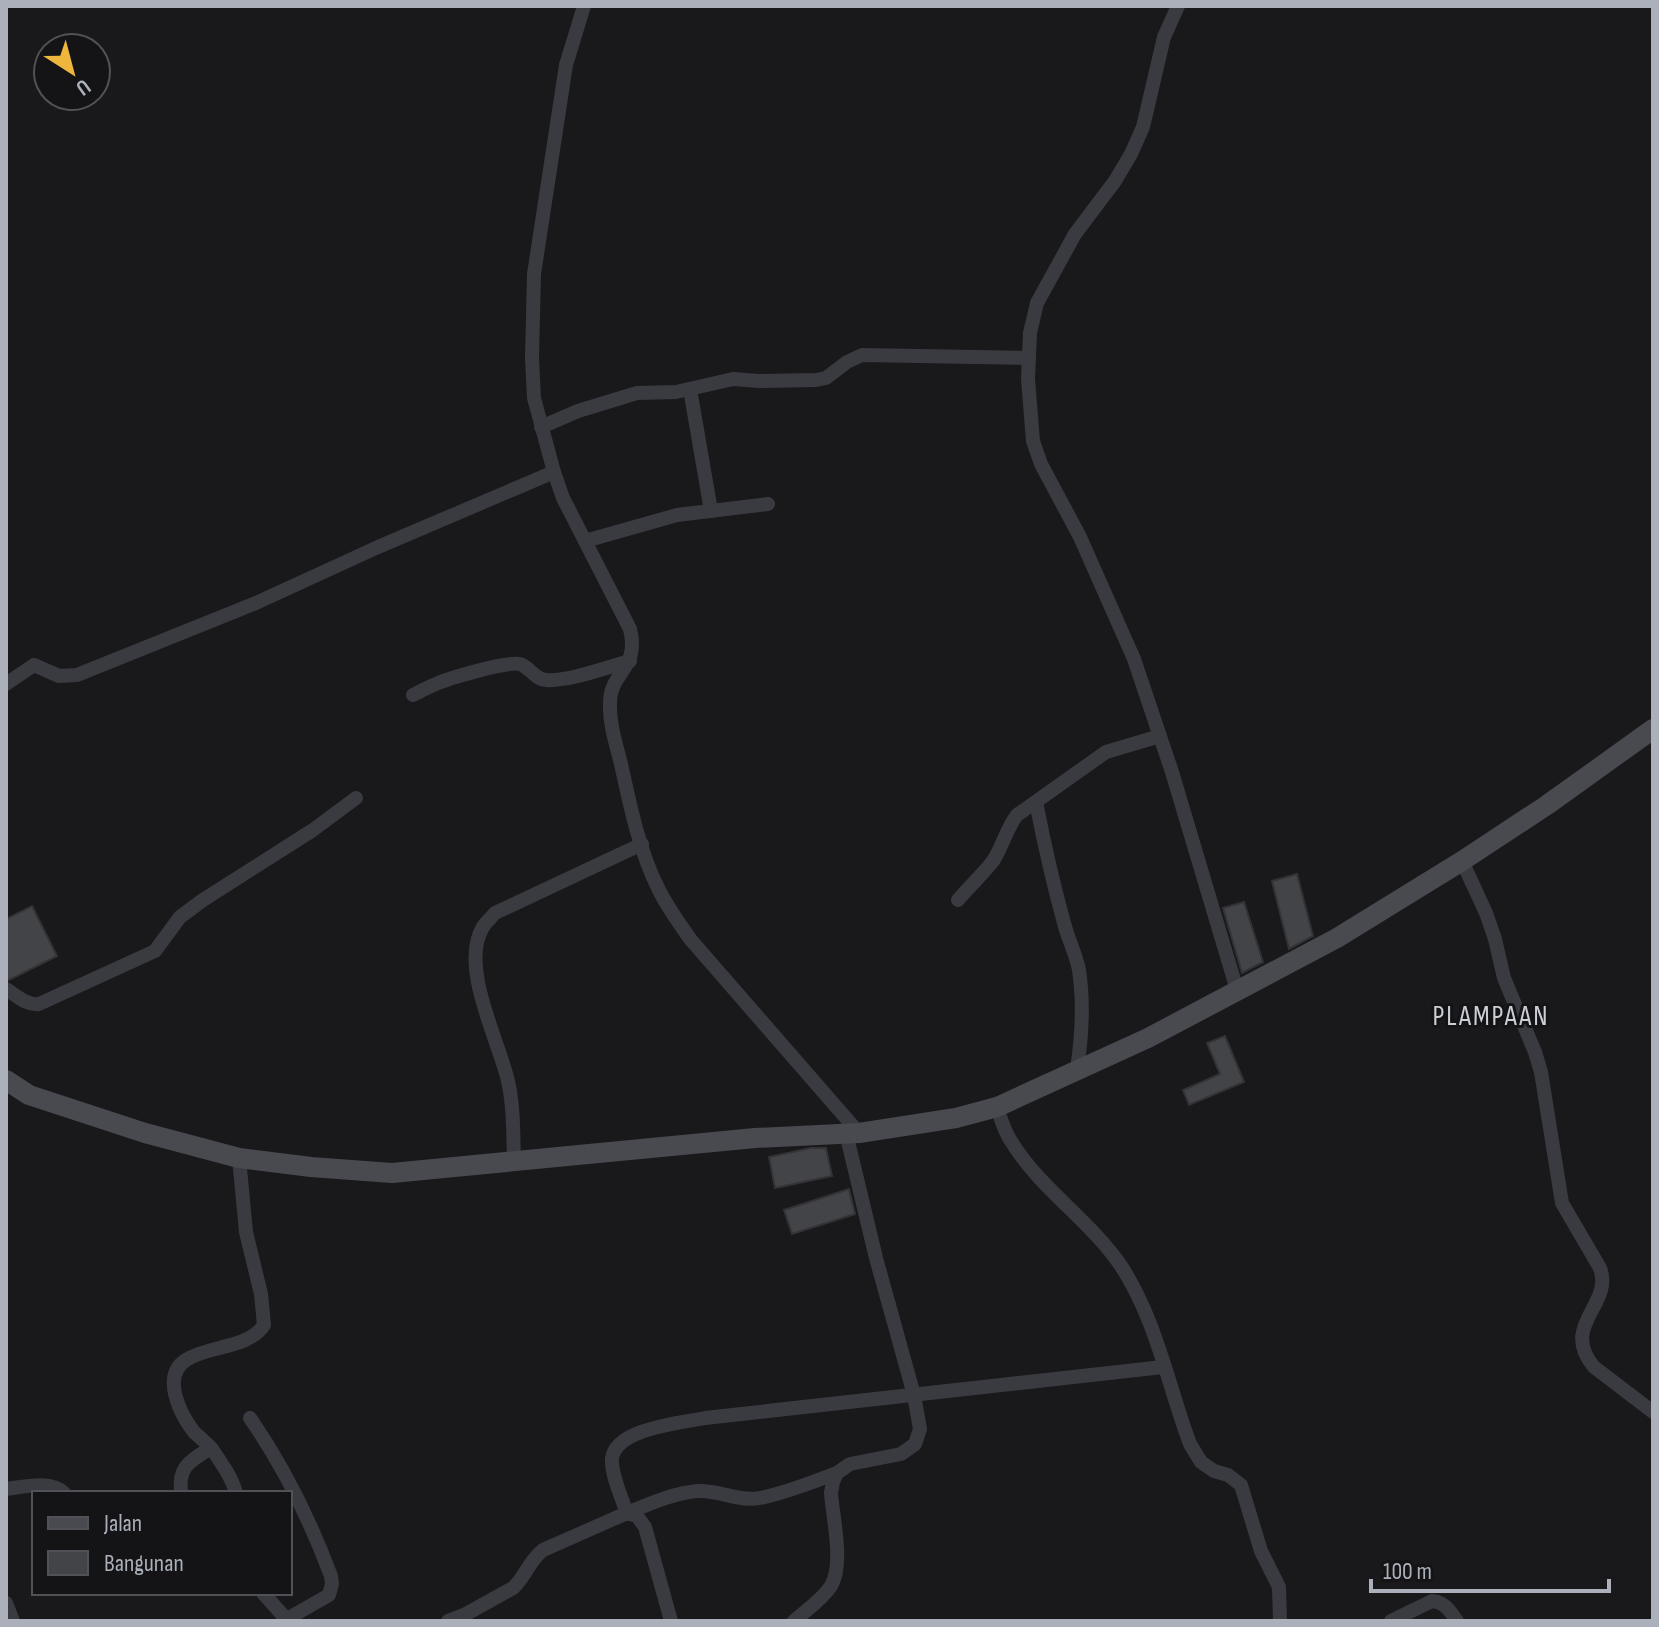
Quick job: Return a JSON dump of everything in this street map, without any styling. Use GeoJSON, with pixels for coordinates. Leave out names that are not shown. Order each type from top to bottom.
{"type":"FeatureCollection","features":[{"type":"Feature","properties":{"kind":"street"},"geometry":{"type":"LineString","coordinates":[[448,1621],[513,1588],[533,1558],[543,1550],[627,1513],[662,1499],[699,1491],[759,1499],[837,1473],[850,1464],[901,1454],[915,1444],[920,1429],[914,1395],[876,1258],[852,1133],[691,940],[657,887],[628,795],[610,715],[611,689],[630,661],[633,642],[630,629],[563,498],[534,398],[534,274],[566,65],[584,6]]}},
{"type":"Feature","properties":{"kind":"street"},"geometry":{"type":"LineString","coordinates":[[1178,6],[1164,37],[1143,127],[1115,181],[1075,234],[1037,303],[1030,333],[1028,379],[1033,441],[1037,453],[1080,537],[1134,659],[1203,871],[1237,990]]}},
{"type":"Feature","properties":{"kind":"street"},"geometry":{"type":"LineString","coordinates":[[541,427],[578,411],[637,393],[676,392],[733,379],[826,378],[862,355],[1029,358]]}},
{"type":"Feature","properties":{"kind":"street"},"geometry":{"type":"LineString","coordinates":[[690,389],[711,511]]}},
{"type":"Feature","properties":{"kind":"street"},"geometry":{"type":"LineString","coordinates":[[6,684],[34,665],[59,676],[77,675],[256,603],[554,472]]}},
{"type":"Feature","properties":{"kind":"street"},"geometry":{"type":"LineString","coordinates":[[585,541],[677,515],[768,504]]}},
{"type":"Feature","properties":{"kind":"street"},"geometry":{"type":"LineString","coordinates":[[413,695],[438,683],[514,664],[523,665],[538,678],[559,680],[630,661]]}},
{"type":"Feature","properties":{"kind":"street"},"geometry":{"type":"LineString","coordinates":[[6,1080],[29,1095],[58,1105],[145,1133],[239,1158],[392,1173],[755,1138],[852,1133],[939,1121],[997,1107],[1148,1038],[1337,938],[1547,805],[1653,729]]}},
{"type":"Feature","properties":{"kind":"street"},"geometry":{"type":"LineString","coordinates":[[958,900],[992,862],[1017,815],[1106,752],[1160,736]]}},
{"type":"Feature","properties":{"kind":"street"},"geometry":{"type":"LineString","coordinates":[[6,989],[28,1003],[39,1004],[155,951],[180,917],[313,830],[356,798]]}},
{"type":"Feature","properties":{"kind":"street"},"geometry":{"type":"LineString","coordinates":[[1036,802],[1061,911],[1079,968],[1082,1022],[1077,1069]]}},
{"type":"Feature","properties":{"kind":"street"},"geometry":{"type":"LineString","coordinates":[[514,1161],[513,1109],[508,1079],[477,977],[476,952],[481,929],[495,913],[642,844]]}},
{"type":"Feature","properties":{"kind":"street"},"geometry":{"type":"LineString","coordinates":[[1462,861],[1486,913],[1504,978],[1541,1072],[1562,1203],[1603,1276],[1603,1285],[1581,1335],[1581,1346],[1594,1367],[1653,1412]]}},
{"type":"Feature","properties":{"kind":"street"},"geometry":{"type":"LineString","coordinates":[[997,1107],[1005,1130],[1022,1156],[1090,1227],[1120,1264],[1139,1296],[1196,1457],[1207,1467],[1228,1475],[1241,1485],[1261,1551],[1279,1587],[1280,1621]]}},
{"type":"Feature","properties":{"kind":"street"},"geometry":{"type":"LineString","coordinates":[[235,1491],[230,1476],[211,1448],[185,1419],[174,1386],[179,1364],[193,1355],[250,1337],[264,1325],[261,1294],[246,1232],[239,1158]]}},
{"type":"Feature","properties":{"kind":"street"},"geometry":{"type":"LineString","coordinates":[[627,1513],[612,1457],[627,1438],[644,1430],[705,1418],[1163,1367]]}},
{"type":"Feature","properties":{"kind":"street"},"geometry":{"type":"LineString","coordinates":[[250,1418],[289,1480],[332,1584],[329,1595],[288,1620],[265,1595]]}},
{"type":"Feature","properties":{"kind":"street"},"geometry":{"type":"LineString","coordinates":[[181,1491],[179,1480],[182,1471],[211,1448]]}},
{"type":"Feature","properties":{"kind":"street"},"geometry":{"type":"LineString","coordinates":[[794,1621],[823,1596],[832,1584],[838,1565],[831,1493],[837,1473]]}},
{"type":"Feature","properties":{"kind":"street"},"geometry":{"type":"LineString","coordinates":[[6,1489],[56,1486],[62,1491]]}},
{"type":"Feature","properties":{"kind":"street"},"geometry":{"type":"LineString","coordinates":[[627,1513],[637,1516],[645,1527],[671,1621]]}},
{"type":"Feature","properties":{"kind":"street"},"geometry":{"type":"LineString","coordinates":[[1391,1621],[1432,1601],[1439,1601],[1457,1621]]}},
{"type":"Feature","properties":{"kind":"street"},"geometry":{"type":"LineString","coordinates":[[6,1603],[13,1621]]}},
{"type":"Feature","properties":{"kind":"building"},"geometry":{"type":"Polygon","coordinates":[[[1297,874],[1313,936],[1289,949],[1272,881],[1297,874]]]}},
{"type":"Feature","properties":{"kind":"building"},"geometry":{"type":"Polygon","coordinates":[[[1244,902],[1263,962],[1242,973],[1223,908],[1244,902]]]}},
{"type":"Feature","properties":{"kind":"building"},"geometry":{"type":"Polygon","coordinates":[[[32,906],[57,956],[6,979],[6,919],[32,906]]]}},
{"type":"Feature","properties":{"kind":"building"},"geometry":{"type":"Polygon","coordinates":[[[1225,1036],[1244,1082],[1189,1105],[1183,1090],[1220,1074],[1207,1043],[1225,1036]]]}},
{"type":"Feature","properties":{"kind":"building"},"geometry":{"type":"Polygon","coordinates":[[[826,1148],[832,1176],[775,1188],[769,1157],[826,1148]]]}},
{"type":"Feature","properties":{"kind":"building"},"geometry":{"type":"Polygon","coordinates":[[[849,1189],[855,1214],[792,1234],[784,1210],[849,1189]]]}},
{"type":"Feature","properties":{"kind":"district","name":"PLAMPAAN"},"geometry":{"type":"Point","coordinates":[1491,1016]}}]}
